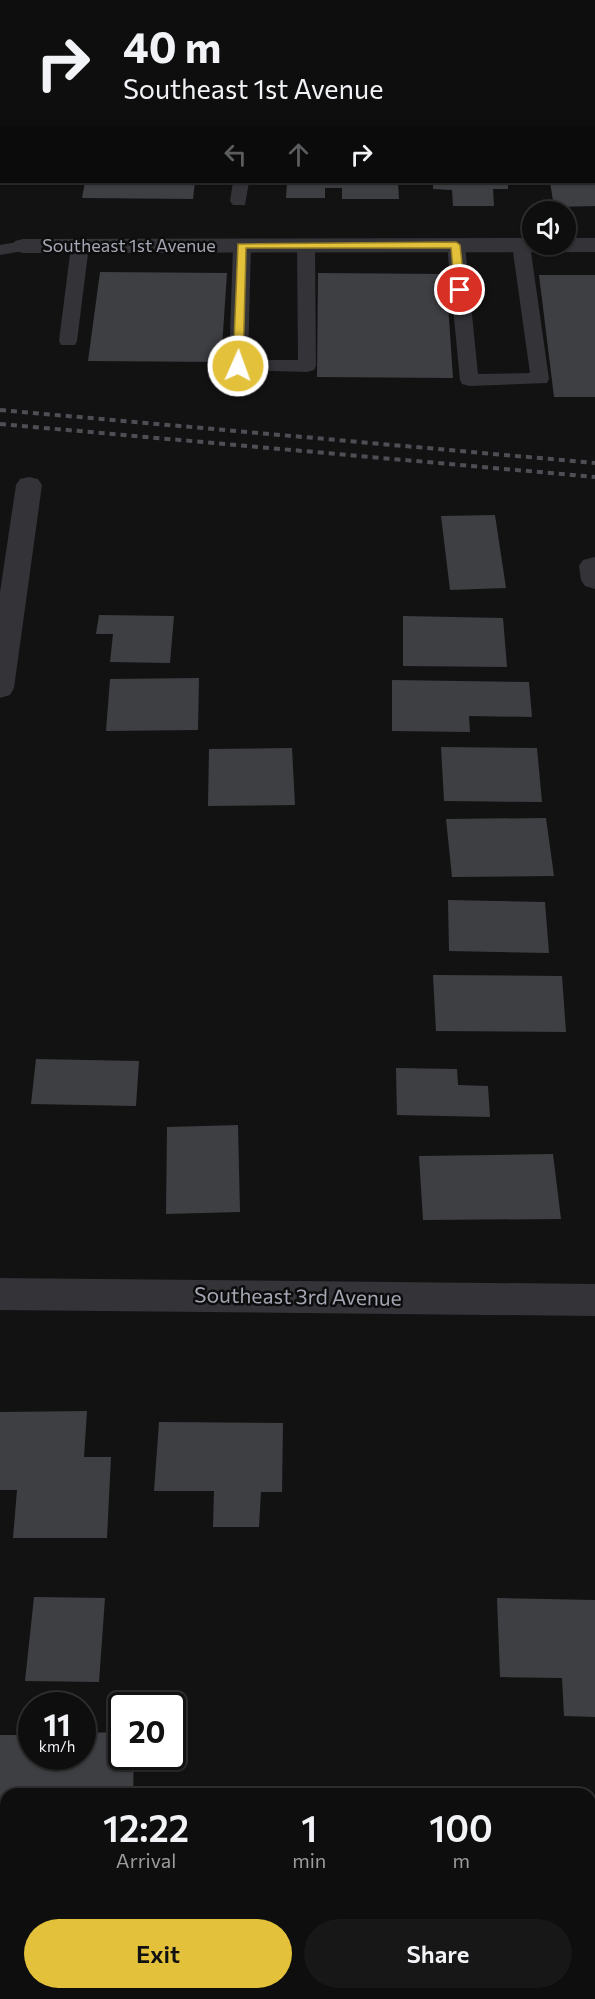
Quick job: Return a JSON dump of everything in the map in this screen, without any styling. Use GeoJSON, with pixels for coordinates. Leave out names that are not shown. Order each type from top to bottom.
{"type":"FeatureCollection","features":[{"type":"Feature","properties":{"kind":"street","name":"Southeast 1st Avenue"},"geometry":{"type":"LineString","coordinates":[[23,246],[595,245]]}},
{"type":"Feature","properties":{"kind":"street"},"geometry":{"type":"LineString","coordinates":[[0,688],[29,485]]}},
{"type":"Feature","properties":{"kind":"street"},"geometry":{"type":"LineString","coordinates":[[595,566],[593,566],[595,580]]}},
{"type":"Feature","properties":{"kind":"street","name":"Southeast 3rd Avenue"},"geometry":{"type":"LineString","coordinates":[[0,1294],[595,1300]]}},
{"type":"Feature","properties":{"kind":"lane"},"geometry":{"type":"LineString","coordinates":[[239,201],[241,183]]}},
{"type":"Feature","properties":{"kind":"lane"},"geometry":{"type":"LineString","coordinates":[[242,246],[238,366],[307,366],[306,245]]}},
{"type":"Feature","properties":{"kind":"lane"},"geometry":{"type":"LineString","coordinates":[[456,245],[469,380],[540,379],[521,245]]}},
{"type":"Feature","properties":{"kind":"lane"},"geometry":{"type":"LineString","coordinates":[[0,250],[23,246]]}},
{"type":"Feature","properties":{"kind":"lane"},"geometry":{"type":"LineString","coordinates":[[68,341],[80,246]]}},
{"type":"Feature","properties":{"kind":"building"},"geometry":{"type":"Polygon","coordinates":[[[85,183],[195,183],[193,199],[82,198],[85,183]]]}},
{"type":"Feature","properties":{"kind":"building"},"geometry":{"type":"Polygon","coordinates":[[[287,183],[398,183],[399,199],[342,199],[342,188],[325,188],[325,198],[286,198],[287,183]]]}},
{"type":"Feature","properties":{"kind":"building"},"geometry":{"type":"Polygon","coordinates":[[[433,183],[508,183],[508,189],[493,189],[494,206],[453,206],[452,190],[433,189],[433,183]]]}},
{"type":"Feature","properties":{"kind":"building"},"geometry":{"type":"Polygon","coordinates":[[[550,183],[595,183],[595,206],[576,206],[576,201],[553,201],[550,183]]]}},
{"type":"Feature","properties":{"kind":"building"},"geometry":{"type":"Polygon","coordinates":[[[100,272],[227,273],[221,362],[88,361],[100,272]]]}},
{"type":"Feature","properties":{"kind":"building"},"geometry":{"type":"Polygon","coordinates":[[[318,273],[446,274],[453,378],[317,377],[318,273]]]}},
{"type":"Feature","properties":{"kind":"building"},"geometry":{"type":"Polygon","coordinates":[[[539,275],[595,275],[595,397],[554,397],[539,275]]]}},
{"type":"Feature","properties":{"kind":"building"},"geometry":{"type":"Polygon","coordinates":[[[495,515],[506,588],[450,590],[441,516],[495,515]]]}},
{"type":"Feature","properties":{"kind":"building"},"geometry":{"type":"Polygon","coordinates":[[[99,615],[174,616],[170,663],[110,662],[113,634],[96,634],[99,615]]]}},
{"type":"Feature","properties":{"kind":"building"},"geometry":{"type":"Polygon","coordinates":[[[403,616],[503,618],[507,667],[403,666],[403,616]]]}},
{"type":"Feature","properties":{"kind":"building"},"geometry":{"type":"Polygon","coordinates":[[[199,678],[198,730],[106,731],[110,679],[199,678]]]}},
{"type":"Feature","properties":{"kind":"building"},"geometry":{"type":"Polygon","coordinates":[[[392,680],[529,682],[532,717],[469,716],[470,732],[392,731],[392,680]]]}},
{"type":"Feature","properties":{"kind":"building"},"geometry":{"type":"Polygon","coordinates":[[[441,747],[537,748],[542,802],[444,801],[441,747]]]}},
{"type":"Feature","properties":{"kind":"building"},"geometry":{"type":"Polygon","coordinates":[[[292,748],[295,805],[208,806],[209,749],[292,748]]]}},
{"type":"Feature","properties":{"kind":"building"},"geometry":{"type":"Polygon","coordinates":[[[546,818],[554,876],[452,877],[446,819],[546,818]]]}},
{"type":"Feature","properties":{"kind":"building"},"geometry":{"type":"Polygon","coordinates":[[[448,900],[545,902],[549,953],[449,951],[448,900]]]}},
{"type":"Feature","properties":{"kind":"building"},"geometry":{"type":"Polygon","coordinates":[[[433,975],[562,976],[566,1032],[436,1031],[433,975]]]}},
{"type":"Feature","properties":{"kind":"building"},"geometry":{"type":"Polygon","coordinates":[[[36,1059],[139,1061],[136,1106],[31,1104],[36,1059]]]}},
{"type":"Feature","properties":{"kind":"building"},"geometry":{"type":"Polygon","coordinates":[[[396,1068],[457,1069],[458,1085],[488,1086],[490,1117],[397,1115],[396,1068]]]}},
{"type":"Feature","properties":{"kind":"building"},"geometry":{"type":"Polygon","coordinates":[[[238,1125],[240,1212],[166,1214],[167,1127],[238,1125]]]}},
{"type":"Feature","properties":{"kind":"building"},"geometry":{"type":"Polygon","coordinates":[[[553,1154],[561,1219],[423,1220],[419,1156],[553,1154]]]}},
{"type":"Feature","properties":{"kind":"building"},"geometry":{"type":"Polygon","coordinates":[[[87,1411],[84,1457],[111,1457],[107,1538],[13,1538],[17,1490],[0,1490],[0,1412],[87,1411]]]}},
{"type":"Feature","properties":{"kind":"building"},"geometry":{"type":"Polygon","coordinates":[[[159,1422],[283,1423],[282,1492],[261,1492],[259,1527],[213,1527],[214,1491],[154,1491],[159,1422]]]}},
{"type":"Feature","properties":{"kind":"building"},"geometry":{"type":"Polygon","coordinates":[[[34,1597],[105,1598],[99,1682],[25,1681],[34,1597]]]}},
{"type":"Feature","properties":{"kind":"building"},"geometry":{"type":"Polygon","coordinates":[[[497,1598],[595,1600],[595,1717],[564,1716],[562,1678],[500,1677],[497,1598]]]}},
{"type":"Feature","properties":{"kind":"building"},"geometry":{"type":"Polygon","coordinates":[[[108,1732],[108,1770],[134,1770],[133,1788],[0,1788],[0,1735],[18,1735],[18,1770],[96,1770],[96,1733],[108,1732]]]}},
{"type":"Feature","properties":{"kind":"railway"},"geometry":{"type":"LineString","coordinates":[[0,410],[595,463]]}},
{"type":"Feature","properties":{"kind":"railway"},"geometry":{"type":"LineString","coordinates":[[0,424],[595,477]]}},
{"type":"Feature","properties":{"kind":"route"},"geometry":{"type":"LineString","coordinates":[[238,366],[242,246],[456,245],[460,290]]}}]}
